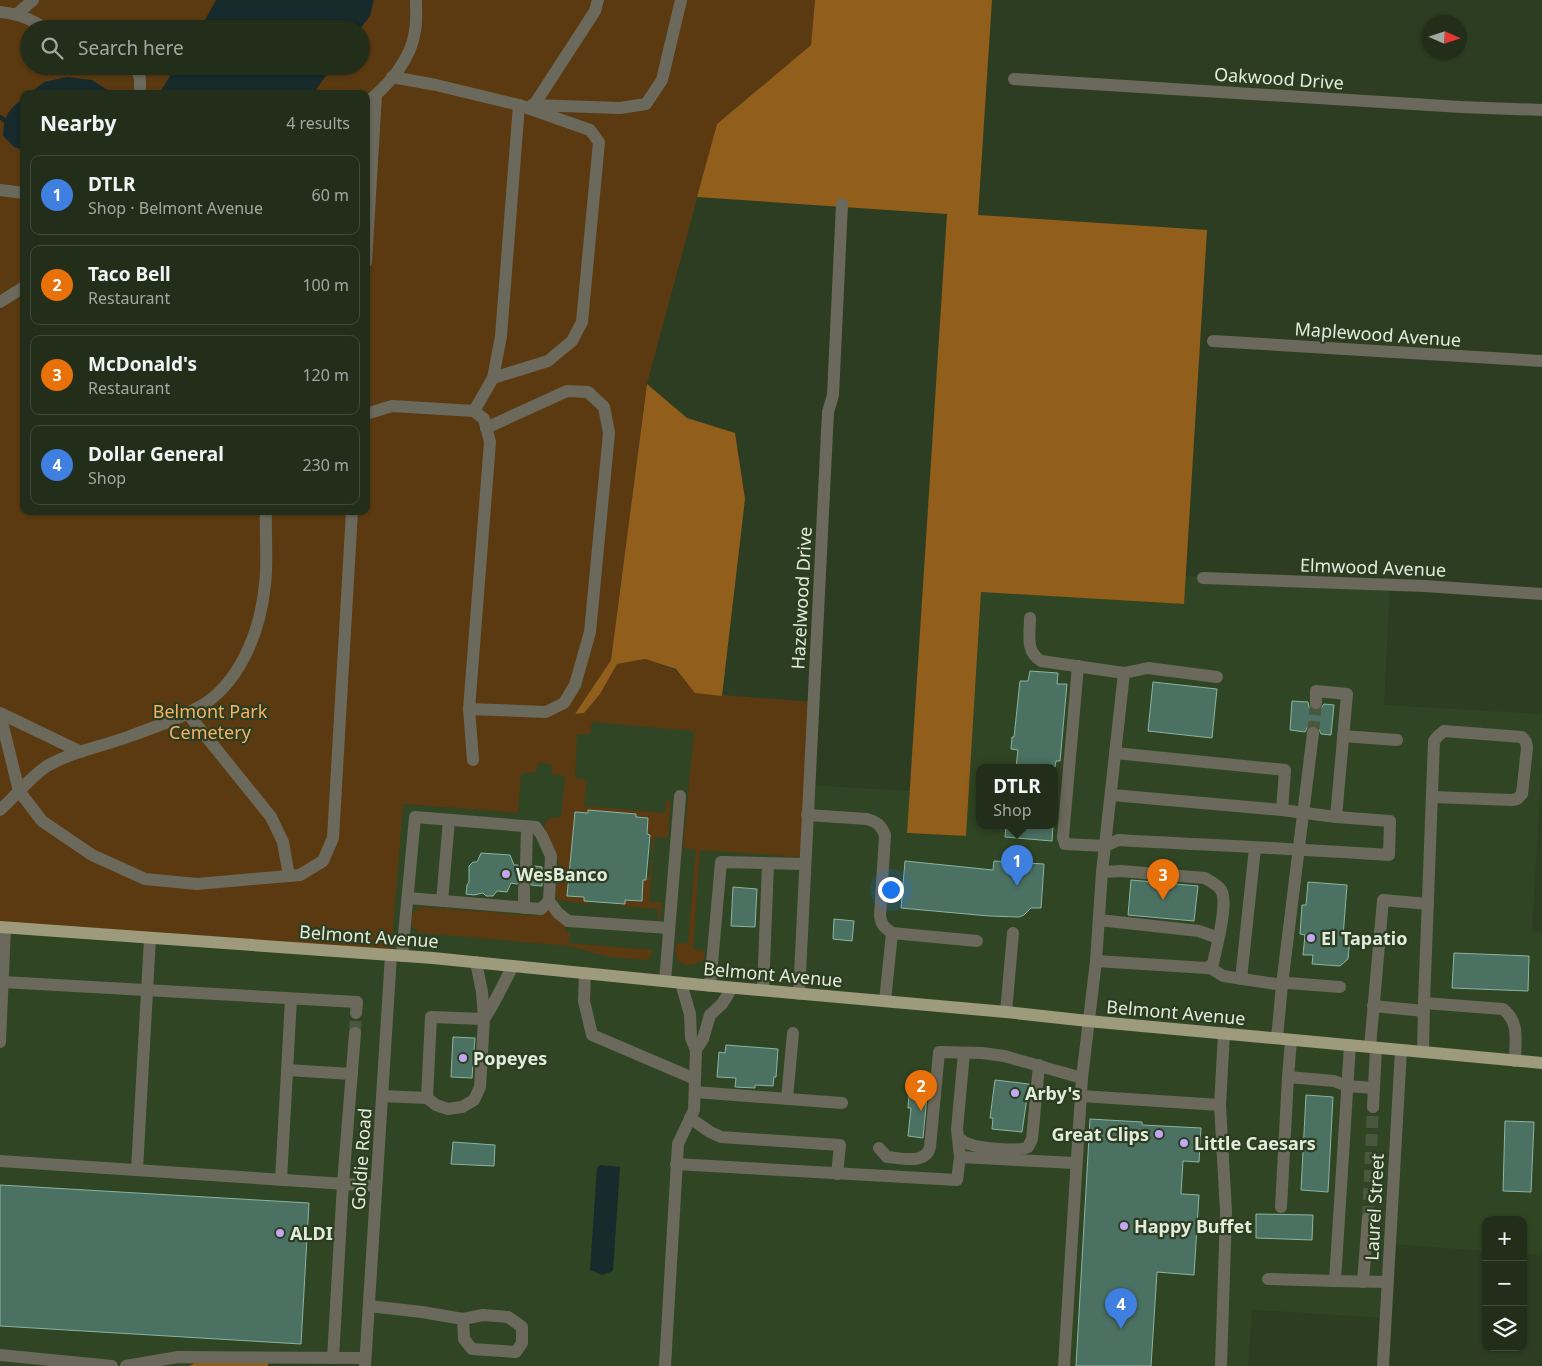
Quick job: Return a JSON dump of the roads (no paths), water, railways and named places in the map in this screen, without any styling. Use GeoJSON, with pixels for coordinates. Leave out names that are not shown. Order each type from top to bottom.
{"type":"FeatureCollection","features":[{"type":"Feature","properties":{"kind":"main road","name":"Belmont Avenue"},"geometry":{"type":"LineString","coordinates":[[3,927],[476,962],[710,986],[1006,1012],[1542,1064]]}},
{"type":"Feature","properties":{"kind":"street"},"geometry":{"type":"LineString","coordinates":[[17,14],[33,0]]}},
{"type":"Feature","properties":{"kind":"street"},"geometry":{"type":"LineString","coordinates":[[370,132],[371,99],[404,63],[415,32],[416,0]]}},
{"type":"Feature","properties":{"kind":"street"},"geometry":{"type":"LineString","coordinates":[[534,105],[595,11],[598,0]]}},
{"type":"Feature","properties":{"kind":"street"},"geometry":{"type":"LineString","coordinates":[[519,105],[620,108],[646,104],[662,80],[681,0]]}},
{"type":"Feature","properties":{"kind":"street"},"geometry":{"type":"LineString","coordinates":[[0,12],[17,14],[32,20]]}},
{"type":"Feature","properties":{"kind":"street"},"geometry":{"type":"LineString","coordinates":[[139,75],[140,90]]}},
{"type":"Feature","properties":{"kind":"street"},"geometry":{"type":"LineString","coordinates":[[392,77],[436,85],[519,105],[590,130],[599,142],[582,322],[572,341],[548,360],[493,378]]}},
{"type":"Feature","properties":{"kind":"street","name":"Oakwood Drive"},"geometry":{"type":"LineString","coordinates":[[1014,79],[1442,106],[1542,110]]}},
{"type":"Feature","properties":{"kind":"street"},"geometry":{"type":"LineString","coordinates":[[474,410],[493,378],[501,336],[519,105]]}},
{"type":"Feature","properties":{"kind":"street"},"geometry":{"type":"LineString","coordinates":[[0,190],[20,192]]}},
{"type":"Feature","properties":{"kind":"street","name":"Hazelwood Drive"},"geometry":{"type":"LineString","coordinates":[[799,994],[828,412],[833,395],[842,204]]}},
{"type":"Feature","properties":{"kind":"street"},"geometry":{"type":"LineString","coordinates":[[0,302],[20,290]]}},
{"type":"Feature","properties":{"kind":"street","name":"Maplewood Avenue"},"geometry":{"type":"LineString","coordinates":[[1213,341],[1542,361]]}},
{"type":"Feature","properties":{"kind":"street"},"geometry":{"type":"LineString","coordinates":[[469,709],[546,712],[564,703],[575,685],[590,632],[609,433],[604,406],[588,392],[567,391],[486,428]]}},
{"type":"Feature","properties":{"kind":"street"},"geometry":{"type":"LineString","coordinates":[[370,413],[392,406],[474,410],[484,419],[490,442],[469,709],[473,760]]}},
{"type":"Feature","properties":{"kind":"street"},"geometry":{"type":"LineString","coordinates":[[0,810],[45,768],[59,760],[118,741],[188,714],[224,687],[237,670],[257,625],[266,581],[266,515]]}},
{"type":"Feature","properties":{"kind":"street"},"geometry":{"type":"LineString","coordinates":[[0,713],[19,791],[42,821],[92,855],[145,879],[197,884],[300,875],[323,861],[333,838],[352,515]]}},
{"type":"Feature","properties":{"kind":"street","name":"Elmwood Avenue"},"geometry":{"type":"LineString","coordinates":[[1203,578],[1425,586],[1542,594]]}},
{"type":"Feature","properties":{"kind":"street"},"geometry":{"type":"LineString","coordinates":[[1030,618],[1030,650],[1034,657],[1041,660],[1124,673],[1148,668],[1218,677]]}},
{"type":"Feature","properties":{"kind":"street"},"geometry":{"type":"LineString","coordinates":[[1078,666],[1063,837],[1065,844],[1106,846],[1118,840],[1389,855],[1390,821],[1112,795]]}},
{"type":"Feature","properties":{"kind":"street"},"geometry":{"type":"LineString","coordinates":[[1064,1366],[1082,1078],[1096,961],[1102,872],[1124,673]]}},
{"type":"Feature","properties":{"kind":"street"},"geometry":{"type":"LineString","coordinates":[[1316,697],[1347,694],[1336,817]]}},
{"type":"Feature","properties":{"kind":"street"},"geometry":{"type":"LineString","coordinates":[[0,713],[81,752]]}},
{"type":"Feature","properties":{"kind":"street"},"geometry":{"type":"LineString","coordinates":[[188,714],[271,817],[283,842],[289,876]]}},
{"type":"Feature","properties":{"kind":"street"},"geometry":{"type":"LineString","coordinates":[[1423,1052],[1424,1007],[1434,741],[1444,731],[1522,737],[1526,742],[1522,794],[1517,798],[1512,800],[1432,797]]}},
{"type":"Feature","properties":{"kind":"street"},"geometry":{"type":"LineString","coordinates":[[1277,1038],[1313,733]]}},
{"type":"Feature","properties":{"kind":"street"},"geometry":{"type":"LineString","coordinates":[[1344,736],[1397,740]]}},
{"type":"Feature","properties":{"kind":"street"},"geometry":{"type":"LineString","coordinates":[[1116,753],[1285,770],[1282,810]]}},
{"type":"Feature","properties":{"kind":"street"},"geometry":{"type":"LineString","coordinates":[[664,981],[680,796]]}},
{"type":"Feature","properties":{"kind":"street"},"geometry":{"type":"LineString","coordinates":[[807,815],[867,819],[876,822],[882,827],[885,834],[880,916],[884,927],[892,933],[977,941]]}},
{"type":"Feature","properties":{"kind":"street","name":"Goldie Road"},"geometry":{"type":"LineString","coordinates":[[365,1362],[382,1096],[397,956],[408,898],[415,817],[449,820]]}},
{"type":"Feature","properties":{"kind":"street"},"geometry":{"type":"LineString","coordinates":[[408,898],[541,910],[549,901],[551,856],[542,836],[536,828],[449,820],[442,901]]}},
{"type":"Feature","properties":{"kind":"street"},"geometry":{"type":"LineString","coordinates":[[526,866],[528,827]]}},
{"type":"Feature","properties":{"kind":"street"},"geometry":{"type":"LineString","coordinates":[[1241,978],[1255,848]]}},
{"type":"Feature","properties":{"kind":"street"},"geometry":{"type":"LineString","coordinates":[[710,986],[721,862],[805,864]]}},
{"type":"Feature","properties":{"kind":"street"},"geometry":{"type":"LineString","coordinates":[[763,990],[768,864]]}},
{"type":"Feature","properties":{"kind":"street"},"geometry":{"type":"LineString","coordinates":[[1096,961],[1207,968],[1213,964],[1224,907],[1222,892],[1215,884],[1205,878],[1121,871],[1102,872]]}},
{"type":"Feature","properties":{"kind":"street"},"geometry":{"type":"LineString","coordinates":[[524,888],[524,908]]}},
{"type":"Feature","properties":{"kind":"street"},"geometry":{"type":"LineString","coordinates":[[1374,1107],[1373,1006],[1383,900],[1428,904]]}},
{"type":"Feature","properties":{"kind":"street"},"geometry":{"type":"LineString","coordinates":[[549,901],[558,913],[568,921],[669,928]]}},
{"type":"Feature","properties":{"kind":"street"},"geometry":{"type":"LineString","coordinates":[[1099,920],[1199,931],[1218,938]]}},
{"type":"Feature","properties":{"kind":"street"},"geometry":{"type":"LineString","coordinates":[[0,1042],[3,927]]}},
{"type":"Feature","properties":{"kind":"street"},"geometry":{"type":"LineString","coordinates":[[885,1001],[892,933]]}},
{"type":"Feature","properties":{"kind":"street"},"geometry":{"type":"LineString","coordinates":[[1006,1012],[1013,933]]}},
{"type":"Feature","properties":{"kind":"street"},"geometry":{"type":"LineString","coordinates":[[137,1170],[150,938]]}},
{"type":"Feature","properties":{"kind":"street"},"geometry":{"type":"LineString","coordinates":[[382,1096],[427,1098],[436,1105],[448,1109],[462,1107],[474,1100],[480,1087],[484,1019],[482,992],[476,962]]}},
{"type":"Feature","properties":{"kind":"street"},"geometry":{"type":"LineString","coordinates":[[484,1019],[494,1004],[497,993],[513,966]]}},
{"type":"Feature","properties":{"kind":"street"},"geometry":{"type":"LineString","coordinates":[[1209,967],[1223,976],[1282,985],[1288,983],[1340,987]]}},
{"type":"Feature","properties":{"kind":"street"},"geometry":{"type":"LineString","coordinates":[[585,973],[584,1001],[592,1035],[695,1086],[787,1099],[842,1103]]}},
{"type":"Feature","properties":{"kind":"street"},"geometry":{"type":"LineString","coordinates":[[3,982],[291,999],[357,1008]]}},
{"type":"Feature","properties":{"kind":"street"},"geometry":{"type":"LineString","coordinates":[[665,1366],[678,1144],[694,1110],[695,1086],[696,1050],[691,1038],[690,1014],[680,983]]}},
{"type":"Feature","properties":{"kind":"street"},"geometry":{"type":"LineString","coordinates":[[696,1050],[703,1039],[710,1015],[722,1004],[732,988]]}},
{"type":"Feature","properties":{"kind":"street"},"geometry":{"type":"LineString","coordinates":[[281,1180],[291,999]]}},
{"type":"Feature","properties":{"kind":"street"},"geometry":{"type":"LineString","coordinates":[[1373,1006],[1503,1009],[1510,1015],[1515,1024],[1515,1061]]}},
{"type":"Feature","properties":{"kind":"street"},"geometry":{"type":"LineString","coordinates":[[427,1098],[431,1017],[484,1019]]}},
{"type":"Feature","properties":{"kind":"street"},"geometry":{"type":"LineString","coordinates":[[333,1358],[343,1184],[355,1033]]}},
{"type":"Feature","properties":{"kind":"street"},"geometry":{"type":"LineString","coordinates":[[787,1099],[793,1033]]}},
{"type":"Feature","properties":{"kind":"street"},"geometry":{"type":"LineString","coordinates":[[1221,1366],[1226,1212],[1220,1105],[1224,1033]]}},
{"type":"Feature","properties":{"kind":"street"},"geometry":{"type":"LineString","coordinates":[[1281,1207],[1291,1040]]}},
{"type":"Feature","properties":{"kind":"street"},"geometry":{"type":"LineString","coordinates":[[1335,1281],[1350,1045]]}},
{"type":"Feature","properties":{"kind":"street","name":"Laurel Street"},"geometry":{"type":"LineString","coordinates":[[1383,1366],[1401,1050]]}},
{"type":"Feature","properties":{"kind":"street"},"geometry":{"type":"LineString","coordinates":[[879,1148],[887,1157],[921,1158],[928,1153],[939,1052],[982,1053],[1004,1056],[1082,1078]]}},
{"type":"Feature","properties":{"kind":"street"},"geometry":{"type":"LineString","coordinates":[[676,1164],[957,1180],[960,1157],[957,1129],[964,1053]]}},
{"type":"Feature","properties":{"kind":"street"},"geometry":{"type":"LineString","coordinates":[[959,1138],[970,1144],[980,1146],[1021,1150],[1028,1147],[1032,1139],[1038,1065]]}},
{"type":"Feature","properties":{"kind":"street"},"geometry":{"type":"LineString","coordinates":[[287,1070],[352,1074]]}},
{"type":"Feature","properties":{"kind":"street"},"geometry":{"type":"LineString","coordinates":[[1288,1077],[1334,1081],[1347,1086],[1374,1088]]}},
{"type":"Feature","properties":{"kind":"street"},"geometry":{"type":"LineString","coordinates":[[1081,1096],[1220,1105]]}},
{"type":"Feature","properties":{"kind":"street"},"geometry":{"type":"LineString","coordinates":[[690,1118],[721,1137],[840,1145],[837,1174]]}},
{"type":"Feature","properties":{"kind":"street"},"geometry":{"type":"LineString","coordinates":[[960,1157],[1076,1163]]}},
{"type":"Feature","properties":{"kind":"street"},"geometry":{"type":"LineString","coordinates":[[0,1161],[376,1186]]}},
{"type":"Feature","properties":{"kind":"street"},"geometry":{"type":"LineString","coordinates":[[1363,1282],[1368,1218]]}},
{"type":"Feature","properties":{"kind":"street"},"geometry":{"type":"LineString","coordinates":[[1268,1279],[1387,1282]]}},
{"type":"Feature","properties":{"kind":"street"},"geometry":{"type":"LineString","coordinates":[[368,1306],[463,1319],[483,1315],[508,1317],[522,1327],[522,1343],[516,1352],[472,1350],[464,1340],[463,1319]]}},
{"type":"Feature","properties":{"kind":"street"},"geometry":{"type":"LineString","coordinates":[[0,1355],[112,1366]]}},
{"type":"Feature","properties":{"kind":"street"},"geometry":{"type":"LineString","coordinates":[[126,1366],[178,1357],[333,1358],[365,1362]]}},
{"type":"Feature","properties":{"kind":"water"},"geometry":{"type":"Polygon","coordinates":[[[216,0],[374,0],[370,16],[367,20],[205,20],[216,0]]]}},
{"type":"Feature","properties":{"kind":"water"},"geometry":{"type":"Polygon","coordinates":[[[171,75],[327,75],[316,90],[161,90],[171,75]]]}},
{"type":"Feature","properties":{"kind":"water"},"geometry":{"type":"Polygon","coordinates":[[[67,77],[92,80],[107,90],[34,90],[44,82],[67,77]]]}},
{"type":"Feature","properties":{"kind":"water"},"geometry":{"type":"Polygon","coordinates":[[[20,101],[20,149],[14,147],[3,136],[4,123],[14,106],[20,101]]]}},
{"type":"Feature","properties":{"kind":"water"},"geometry":{"type":"Polygon","coordinates":[[[600,1165],[620,1167],[613,1271],[602,1275],[590,1270],[597,1168],[600,1165]]]}},
{"type":"Feature","properties":{"kind":"waterway"},"geometry":{"type":"LineString","coordinates":[[0,117],[4,120]]}},
{"type":"Feature","properties":{"kind":"tunnel"},"geometry":{"type":"LineString","coordinates":[[1313,733],[1316,703]]}},
{"type":"Feature","properties":{"kind":"tunnel"},"geometry":{"type":"LineString","coordinates":[[524,888],[526,866]]}},
{"type":"Feature","properties":{"kind":"tunnel"},"geometry":{"type":"LineString","coordinates":[[355,1033],[356,1013]]}},
{"type":"Feature","properties":{"kind":"tunnel"},"geometry":{"type":"LineString","coordinates":[[1368,1218],[1373,1107]]}},
{"type":"Feature","properties":{"kind":"place","name":"WesBanco"},"geometry":{"type":"Point","coordinates":[506,874]}},
{"type":"Feature","properties":{"kind":"place","name":"DTLR"},"geometry":{"type":"Point","coordinates":[1017,886]}},
{"type":"Feature","properties":{"kind":"place","name":"McDonald's"},"geometry":{"type":"Point","coordinates":[1163,900]}},
{"type":"Feature","properties":{"kind":"place","name":"El Tapatio"},"geometry":{"type":"Point","coordinates":[1311,938]}},
{"type":"Feature","properties":{"kind":"place","name":"Popeyes"},"geometry":{"type":"Point","coordinates":[463,1058]}},
{"type":"Feature","properties":{"kind":"place","name":"Arby's"},"geometry":{"type":"Point","coordinates":[1015,1093]}},
{"type":"Feature","properties":{"kind":"place","name":"Taco Bell"},"geometry":{"type":"Point","coordinates":[921,1111]}},
{"type":"Feature","properties":{"kind":"place","name":"Great Clips"},"geometry":{"type":"Point","coordinates":[1159,1134]}},
{"type":"Feature","properties":{"kind":"place","name":"Little Caesars"},"geometry":{"type":"Point","coordinates":[1184,1143]}},
{"type":"Feature","properties":{"kind":"place","name":"Happy Buffet"},"geometry":{"type":"Point","coordinates":[1124,1226]}},
{"type":"Feature","properties":{"kind":"place","name":"ALDI"},"geometry":{"type":"Point","coordinates":[280,1233]}},
{"type":"Feature","properties":{"kind":"place","name":"Dollar General"},"geometry":{"type":"Point","coordinates":[1121,1329]}},
{"type":"Feature","properties":{"kind":"park label","name":"Belmont Park Cemetery"},"geometry":{"type":"Point","coordinates":[210,721]}}]}
